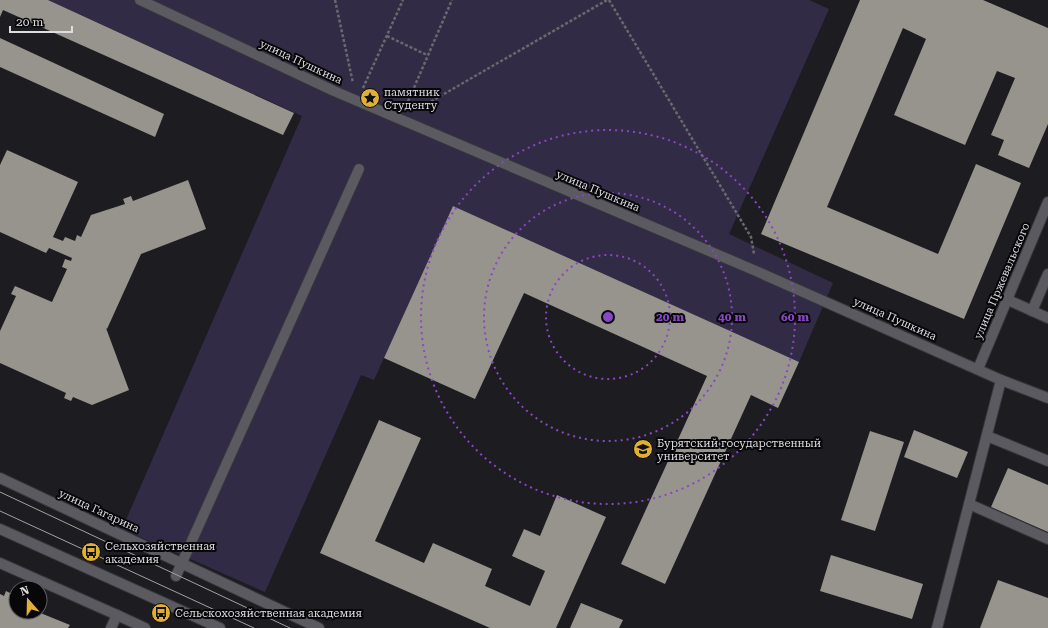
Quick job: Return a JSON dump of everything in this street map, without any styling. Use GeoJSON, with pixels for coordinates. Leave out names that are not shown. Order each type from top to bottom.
{"type":"FeatureCollection","features":[{"type":"Feature","properties":{"kind":"street","name":"улица Пушкина"},"geometry":{"type":"LineString","coordinates":[[140,0],[356,101],[756,271],[1001,380],[1048,398]]}},
{"type":"Feature","properties":{"kind":"street"},"geometry":{"type":"LineString","coordinates":[[176,576],[359,169]]}},
{"type":"Feature","properties":{"kind":"street","name":"улица Пржевальского"},"geometry":{"type":"LineString","coordinates":[[978,369],[1048,202]]}},
{"type":"Feature","properties":{"kind":"street"},"geometry":{"type":"LineString","coordinates":[[1032,311],[1048,274]]}},
{"type":"Feature","properties":{"kind":"street"},"geometry":{"type":"LineString","coordinates":[[1008,300],[1048,318]]}},
{"type":"Feature","properties":{"kind":"street"},"geometry":{"type":"LineString","coordinates":[[937,628],[1001,380]]}},
{"type":"Feature","properties":{"kind":"street"},"geometry":{"type":"LineString","coordinates":[[987,436],[1048,461]]}},
{"type":"Feature","properties":{"kind":"street","name":"улица Гагарина"},"geometry":{"type":"LineString","coordinates":[[0,478],[319,628]]}},
{"type":"Feature","properties":{"kind":"street"},"geometry":{"type":"LineString","coordinates":[[969,504],[1048,539]]}},
{"type":"Feature","properties":{"kind":"street"},"geometry":{"type":"LineString","coordinates":[[0,529],[220,628]]}},
{"type":"Feature","properties":{"kind":"street"},"geometry":{"type":"LineString","coordinates":[[0,563],[145,628]]}},
{"type":"Feature","properties":{"kind":"street"},"geometry":{"type":"LineString","coordinates":[[111,628],[116,616]]}},
{"type":"Feature","properties":{"kind":"path"},"geometry":{"type":"LineString","coordinates":[[335,0],[356,101]]}},
{"type":"Feature","properties":{"kind":"path"},"geometry":{"type":"LineString","coordinates":[[356,101],[403,0]]}},
{"type":"Feature","properties":{"kind":"path"},"geometry":{"type":"LineString","coordinates":[[400,120],[452,0]]}},
{"type":"Feature","properties":{"kind":"path"},"geometry":{"type":"LineString","coordinates":[[400,120],[608,0],[752,237],[756,271]]}},
{"type":"Feature","properties":{"kind":"path"},"geometry":{"type":"LineString","coordinates":[[387,36],[427,55]]}},
{"type":"Feature","properties":{"kind":"shaded area"},"geometry":{"type":"Polygon","coordinates":[[[48,0],[809,0],[829,9],[729,234],[833,283],[799,362],[453,206],[374,380],[361,375],[265,592],[122,529],[302,116],[48,0]]]}},
{"type":"Feature","properties":{"kind":"building"},"geometry":{"type":"Polygon","coordinates":[[[0,0],[48,0],[294,113],[283,135],[3,10],[0,17],[0,0]]]}},
{"type":"Feature","properties":{"kind":"building"},"geometry":{"type":"Polygon","coordinates":[[[860,0],[983,0],[1048,28],[1048,124],[1029,168],[998,155],[1004,140],[991,135],[1015,78],[997,71],[965,145],[894,115],[926,39],[903,28],[827,207],[938,254],[976,164],[1021,183],[964,319],[761,234],[860,0]]]}},
{"type":"Feature","properties":{"kind":"building"},"geometry":{"type":"Polygon","coordinates":[[[0,38],[164,114],[155,137],[0,67],[0,38]]]}},
{"type":"Feature","properties":{"kind":"building"},"geometry":{"type":"Polygon","coordinates":[[[7,150],[78,182],[53,237],[63,241],[65,237],[75,241],[77,235],[81,237],[91,215],[125,204],[123,199],[131,196],[133,201],[188,180],[206,229],[141,254],[107,329],[106,328],[129,390],[92,405],[73,397],[71,401],[64,398],[66,393],[0,363],[0,331],[16,296],[11,294],[15,286],[52,302],[67,269],[62,267],[65,259],[71,261],[72,258],[49,248],[46,253],[0,232],[0,165],[7,150]]]}},
{"type":"Feature","properties":{"kind":"building"},"geometry":{"type":"Polygon","coordinates":[[[453,206],[799,362],[778,408],[751,395],[665,584],[621,564],[707,376],[524,293],[475,399],[384,358],[453,206]]]}},
{"type":"Feature","properties":{"kind":"building"},"geometry":{"type":"Polygon","coordinates":[[[379,420],[421,438],[375,541],[424,563],[433,543],[492,569],[485,586],[530,606],[545,571],[512,556],[524,529],[540,536],[557,495],[606,517],[556,628],[490,628],[320,553],[379,420]]]}},
{"type":"Feature","properties":{"kind":"building"},"geometry":{"type":"Polygon","coordinates":[[[914,430],[968,452],[957,478],[904,457],[914,430]]]}},
{"type":"Feature","properties":{"kind":"building"},"geometry":{"type":"Polygon","coordinates":[[[870,431],[904,442],[875,531],[841,520],[870,431]]]}},
{"type":"Feature","properties":{"kind":"building"},"geometry":{"type":"Polygon","coordinates":[[[1008,468],[1048,485],[1048,532],[991,507],[1008,468]]]}},
{"type":"Feature","properties":{"kind":"building"},"geometry":{"type":"Polygon","coordinates":[[[831,555],[923,584],[912,619],[820,591],[831,555]]]}},
{"type":"Feature","properties":{"kind":"building"},"geometry":{"type":"Polygon","coordinates":[[[998,580],[1048,598],[1048,628],[980,628],[998,580]]]}},
{"type":"Feature","properties":{"kind":"building"},"geometry":{"type":"Polygon","coordinates":[[[6,591],[8,592],[8,620],[48,620],[48,616],[70,625],[68,628],[0,628],[0,594],[4,596],[6,591]]]}},
{"type":"Feature","properties":{"kind":"building"},"geometry":{"type":"Polygon","coordinates":[[[581,603],[623,620],[619,628],[570,628],[581,603]]]}},
{"type":"Feature","properties":{"kind":"tram line"},"geometry":{"type":"LineString","coordinates":[[0,492],[290,628]]}},
{"type":"Feature","properties":{"kind":"tram line"},"geometry":{"type":"LineString","coordinates":[[0,511],[254,628]]}},
{"type":"Feature","properties":{"kind":"place","name":"памятник Студенту"},"geometry":{"type":"Point","coordinates":[370,98]}},
{"type":"Feature","properties":{"kind":"place","name":"Бурятский государственный университет"},"geometry":{"type":"Point","coordinates":[643,449]}},
{"type":"Feature","properties":{"kind":"place","name":"Сельхозяйственная академия"},"geometry":{"type":"Point","coordinates":[91,552]}},
{"type":"Feature","properties":{"kind":"place","name":"Сельскохозяйственная академия"},"geometry":{"type":"Point","coordinates":[161,613]}}]}
